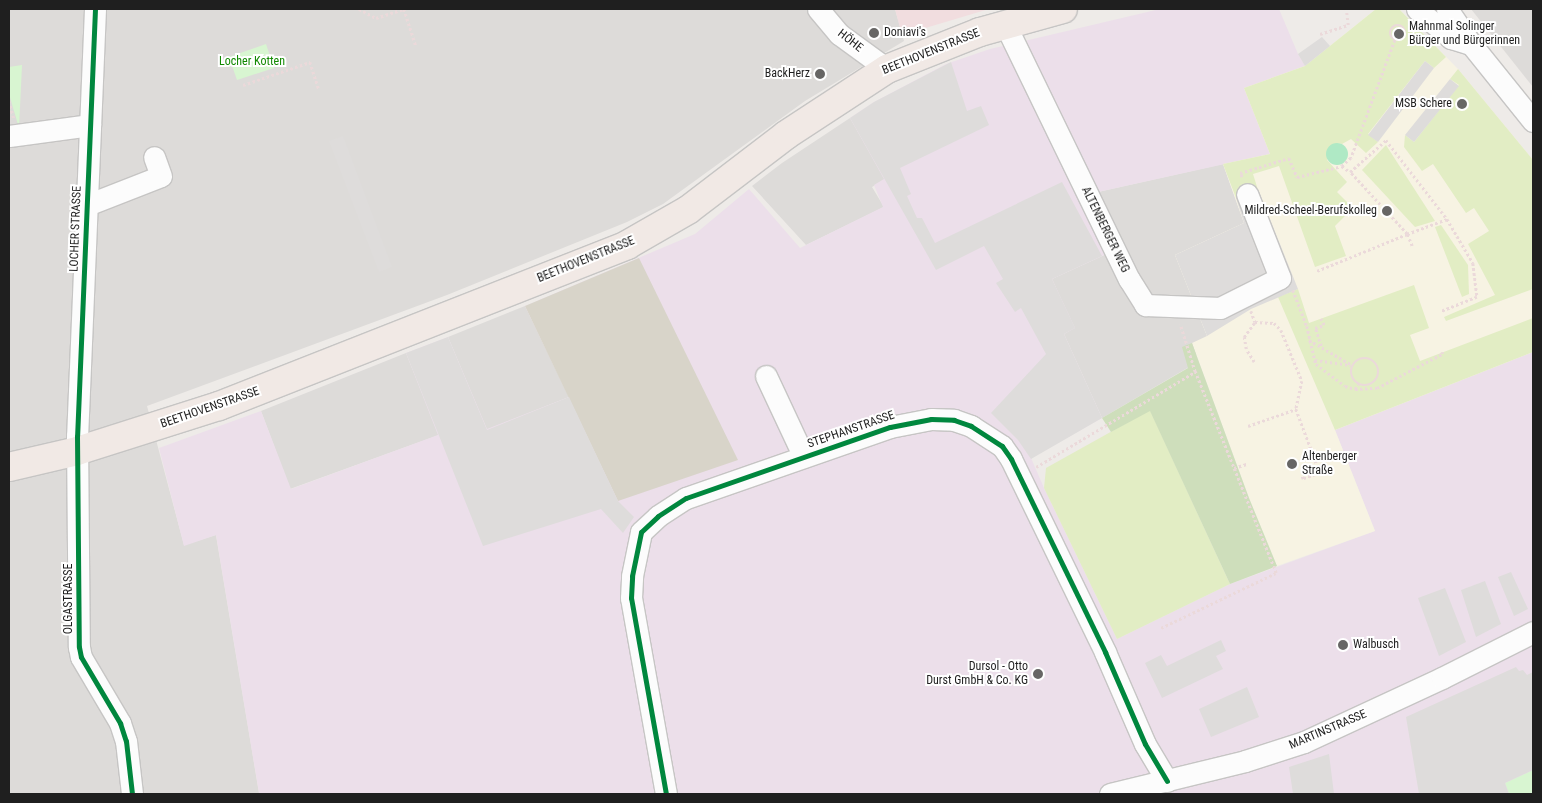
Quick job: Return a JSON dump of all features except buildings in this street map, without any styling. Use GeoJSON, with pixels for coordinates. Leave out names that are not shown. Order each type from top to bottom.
{"type":"FeatureCollection","features":[{"type":"Feature","properties":{"kind":"main road","name":"BEETHOVENSTRASSE"},"geometry":{"type":"LineString","coordinates":[[9,467],[77,451],[219,406],[637,240],[688,210],[786,135],[887,69],[949,43],[1005,24],[1063,9]]}},
{"type":"Feature","properties":{"kind":"street","name":"LOCHER STRASSE"},"geometry":{"type":"LineString","coordinates":[[77,451],[96,9]]}},
{"type":"Feature","properties":{"kind":"street","name":"HÖHE"},"geometry":{"type":"LineString","coordinates":[[818,9],[839,34],[887,69]]}},
{"type":"Feature","properties":{"kind":"street"},"geometry":{"type":"LineString","coordinates":[[1417,9],[1451,38],[1471,44]]}},
{"type":"Feature","properties":{"kind":"street"},"geometry":{"type":"LineString","coordinates":[[1447,9],[1471,44],[1533,121]]}},
{"type":"Feature","properties":{"kind":"street","name":"ALTENBERGER WEG"},"geometry":{"type":"LineString","coordinates":[[1005,24],[1129,279],[1145,305],[1220,308],[1280,278]]}},
{"type":"Feature","properties":{"kind":"street"},"geometry":{"type":"LineString","coordinates":[[9,136],[90,125]]}},
{"type":"Feature","properties":{"kind":"street"},"geometry":{"type":"LineString","coordinates":[[87,205],[161,176],[154,157]]}},
{"type":"Feature","properties":{"kind":"street"},"geometry":{"type":"LineString","coordinates":[[1247,194],[1280,278]]}},
{"type":"Feature","properties":{"kind":"street"},"geometry":{"type":"LineString","coordinates":[[766,376],[804,456]]}},
{"type":"Feature","properties":{"kind":"street","name":"STEPHANSTRASSE"},"geometry":{"type":"LineString","coordinates":[[666,794],[631,598],[632,576],[641,532],[658,516],[686,498],[904,422],[931,419],[954,420],[971,426],[1002,446],[1020,476],[1105,652],[1145,744],[1167,781]]}},
{"type":"Feature","properties":{"kind":"street","name":"OLGASTRASSE"},"geometry":{"type":"LineString","coordinates":[[77,451],[79,647],[84,664],[120,723],[126,742],[132,794]]}},
{"type":"Feature","properties":{"kind":"street","name":"MARTINSTRASSE"},"geometry":{"type":"LineString","coordinates":[[1110,794],[1245,761],[1304,742],[1442,678],[1533,632]]}},
{"type":"Feature","properties":{"kind":"path"},"geometry":{"type":"LineString","coordinates":[[359,9],[376,18],[404,9],[416,45]]}},
{"type":"Feature","properties":{"kind":"path"},"geometry":{"type":"LineString","coordinates":[[1320,34],[1348,25],[1346,9]]}},
{"type":"Feature","properties":{"kind":"path"},"geometry":{"type":"LineString","coordinates":[[1395,26],[1402,26],[1406,30],[1405,38],[1401,41],[1395,40],[1390,35],[1391,30],[1395,26]]}},
{"type":"Feature","properties":{"kind":"path"},"geometry":{"type":"LineString","coordinates":[[1247,194],[1240,173],[1290,158],[1297,177],[1342,166],[1351,158],[1395,40]]}},
{"type":"Feature","properties":{"kind":"path"},"geometry":{"type":"LineString","coordinates":[[243,85],[310,62],[320,90]]}},
{"type":"Feature","properties":{"kind":"path"},"geometry":{"type":"LineString","coordinates":[[1350,172],[1386,140],[1447,219],[1473,263],[1476,297],[1442,311]]}},
{"type":"Feature","properties":{"kind":"path"},"geometry":{"type":"LineString","coordinates":[[1342,166],[1350,172],[1407,234],[1412,246]]}},
{"type":"Feature","properties":{"kind":"path"},"geometry":{"type":"LineString","coordinates":[[1317,271],[1447,219]]}},
{"type":"Feature","properties":{"kind":"path"},"geometry":{"type":"LineString","coordinates":[[1280,278],[1287,275],[1307,326],[1308,339],[1315,360],[1320,368],[1335,381],[1355,389],[1377,388],[1442,354],[1442,352]]}},
{"type":"Feature","properties":{"kind":"path"},"geometry":{"type":"LineString","coordinates":[[1245,295],[1255,322]]}},
{"type":"Feature","properties":{"kind":"path"},"geometry":{"type":"LineString","coordinates":[[1162,628],[1276,572],[1195,372],[1175,306]]}},
{"type":"Feature","properties":{"kind":"path"},"geometry":{"type":"LineString","coordinates":[[1321,319],[1324,324],[1315,328],[1321,348]]}},
{"type":"Feature","properties":{"kind":"path"},"geometry":{"type":"LineString","coordinates":[[1254,362],[1246,349],[1244,337],[1255,322]]}},
{"type":"Feature","properties":{"kind":"path"},"geometry":{"type":"LineString","coordinates":[[1255,322],[1274,323],[1282,330],[1302,381],[1296,408],[1320,473],[1303,479],[1301,475]]}},
{"type":"Feature","properties":{"kind":"path"},"geometry":{"type":"LineString","coordinates":[[1308,339],[1352,365]]}},
{"type":"Feature","properties":{"kind":"path"},"geometry":{"type":"LineString","coordinates":[[1359,358],[1374,360],[1379,368],[1376,382],[1367,386],[1358,384],[1351,374],[1352,365],[1359,358]]}},
{"type":"Feature","properties":{"kind":"path"},"geometry":{"type":"LineString","coordinates":[[1315,360],[1352,365]]}},
{"type":"Feature","properties":{"kind":"path"},"geometry":{"type":"LineString","coordinates":[[1020,476],[1195,372]]}},
{"type":"Feature","properties":{"kind":"path"},"geometry":{"type":"LineString","coordinates":[[1355,389],[1358,384]]}},
{"type":"Feature","properties":{"kind":"path"},"geometry":{"type":"LineString","coordinates":[[1248,426],[1296,408]]}},
{"type":"Feature","properties":{"kind":"path"},"geometry":{"type":"LineString","coordinates":[[1234,468],[1246,464]]}},
{"type":"Feature","properties":{"kind":"shaded area"},"geometry":{"type":"Polygon","coordinates":[[[9,9],[895,9],[904,41],[805,101],[663,204],[627,222],[447,295],[147,406],[184,545],[216,535],[259,793],[9,794],[9,9]]]}},
{"type":"Feature","properties":{"kind":"shaded area"},"geometry":{"type":"Polygon","coordinates":[[[895,9],[989,9],[902,35],[895,9]]]}},
{"type":"Feature","properties":{"kind":"shaded area"},"geometry":{"type":"Polygon","coordinates":[[[1160,9],[1279,9],[1305,66],[1245,88],[1270,154],[1098,192],[1124,246],[1052,279],[1075,328],[1064,334],[1102,418],[1031,458],[1044,488],[1117,639],[1230,584],[1375,531],[1335,430],[1533,352],[1533,794],[254,794],[259,793],[216,535],[184,546],[159,448],[261,411],[291,489],[438,435],[406,353],[448,337],[487,429],[569,397],[525,306],[695,234],[749,189],[800,248],[883,207],[874,185],[884,179],[850,118],[874,102],[946,64],[990,49],[1160,9]]]}},
{"type":"Feature","properties":{"kind":"shaded area","name":"Mildred-Scheel-Berufskolleg"},"geometry":{"type":"Polygon","coordinates":[[[1376,9],[1399,9],[1458,69],[1533,160],[1533,352],[1335,430],[1375,531],[1277,566],[1249,498],[1192,343],[1207,336],[1175,255],[1244,223],[1223,164],[1270,154],[1244,88],[1305,66],[1376,9]]]}},
{"type":"Feature","properties":{"kind":"shaded area"},"geometry":{"type":"Polygon","coordinates":[[[1471,9],[1533,9],[1533,87],[1471,9]]]}},
{"type":"Feature","properties":{"kind":"shaded area"},"geometry":{"type":"Polygon","coordinates":[[[1322,37],[1330,46],[1305,66],[1298,54],[1322,37]]]}},
{"type":"Feature","properties":{"kind":"shaded area"},"geometry":{"type":"Polygon","coordinates":[[[1425,61],[1434,68],[1378,142],[1368,135],[1425,61]]]}},
{"type":"Feature","properties":{"kind":"shaded area"},"geometry":{"type":"Polygon","coordinates":[[[951,62],[967,111],[981,106],[989,125],[900,168],[911,194],[907,196],[917,218],[922,218],[935,243],[1062,182],[1102,256],[1052,279],[1075,328],[1064,334],[1102,418],[1031,459],[1018,440],[991,413],[1046,354],[1021,308],[1015,312],[996,283],[1003,279],[984,246],[936,270],[850,118],[874,102],[951,62]]]}},
{"type":"Feature","properties":{"kind":"shaded area"},"geometry":{"type":"Polygon","coordinates":[[[1450,79],[1459,86],[1414,142],[1405,135],[1450,79]]]}},
{"type":"Feature","properties":{"kind":"shaded area"},"geometry":{"type":"Polygon","coordinates":[[[850,118],[885,179],[872,187],[884,207],[806,245],[752,186],[782,163],[850,118]]]}},
{"type":"Feature","properties":{"kind":"shaded area"},"geometry":{"type":"Polygon","coordinates":[[[343,136],[392,267],[379,272],[329,141],[343,136]]]}},
{"type":"Feature","properties":{"kind":"shaded area"},"geometry":{"type":"Polygon","coordinates":[[[1223,164],[1244,223],[1175,255],[1207,336],[1189,367],[1102,418],[1064,334],[1074,328],[1052,279],[1124,246],[1098,192],[1223,164]]]}},
{"type":"Feature","properties":{"kind":"shaded area"},"geometry":{"type":"Polygon","coordinates":[[[1258,189],[1298,289],[1251,309],[1207,336],[1175,255],[1244,223],[1236,198],[1258,189]]]}},
{"type":"Feature","properties":{"kind":"shaded area"},"geometry":{"type":"Polygon","coordinates":[[[639,258],[738,460],[618,501],[525,306],[639,258]]]}},
{"type":"Feature","properties":{"kind":"shaded area"},"geometry":{"type":"Polygon","coordinates":[[[525,306],[569,397],[487,430],[448,337],[525,306]]]}},
{"type":"Feature","properties":{"kind":"shaded area"},"geometry":{"type":"Polygon","coordinates":[[[448,337],[487,430],[569,397],[618,501],[634,517],[623,533],[601,509],[483,546],[406,353],[448,337]]]}},
{"type":"Feature","properties":{"kind":"shaded area"},"geometry":{"type":"Polygon","coordinates":[[[406,353],[439,435],[290,489],[261,411],[406,353]]]}},
{"type":"Feature","properties":{"kind":"shaded area"},"geometry":{"type":"Polygon","coordinates":[[[1511,572],[1528,609],[1514,616],[1498,577],[1511,572]]]}},
{"type":"Feature","properties":{"kind":"shaded area"},"geometry":{"type":"Polygon","coordinates":[[[1485,581],[1501,624],[1476,637],[1461,590],[1485,581]]]}},
{"type":"Feature","properties":{"kind":"shaded area"},"geometry":{"type":"Polygon","coordinates":[[[1445,588],[1466,642],[1439,656],[1418,598],[1445,588]]]}},
{"type":"Feature","properties":{"kind":"shaded area"},"geometry":{"type":"Polygon","coordinates":[[[1221,640],[1226,651],[1216,656],[1223,669],[1162,698],[1145,663],[1161,655],[1167,666],[1221,640]]]}},
{"type":"Feature","properties":{"kind":"shaded area"},"geometry":{"type":"Polygon","coordinates":[[[1516,667],[1519,671],[1523,670],[1527,675],[1533,672],[1533,770],[1505,783],[1509,794],[1419,794],[1406,717],[1516,667]]]}},
{"type":"Feature","properties":{"kind":"shaded area"},"geometry":{"type":"Polygon","coordinates":[[[1247,687],[1259,717],[1211,737],[1199,709],[1247,687]]]}},
{"type":"Feature","properties":{"kind":"shaded area"},"geometry":{"type":"Polygon","coordinates":[[[1329,754],[1334,794],[1293,794],[1289,767],[1329,754]]]}},
{"type":"Feature","properties":{"kind":"green space"},"geometry":{"type":"Polygon","coordinates":[[[1376,9],[1399,9],[1446,57],[1434,68],[1425,61],[1368,134],[1378,142],[1366,153],[1351,139],[1342,144],[1338,143],[1327,160],[1347,182],[1337,192],[1353,208],[1335,226],[1346,256],[1315,267],[1279,166],[1253,174],[1258,190],[1236,198],[1223,164],[1270,154],[1244,88],[1305,66],[1376,9]]]}},
{"type":"Feature","properties":{"kind":"green space","name":"Locher Kotten"},"geometry":{"type":"Polygon","coordinates":[[[266,44],[274,68],[237,80],[229,57],[266,44]]]}},
{"type":"Feature","properties":{"kind":"green space"},"geometry":{"type":"Polygon","coordinates":[[[22,65],[19,128],[9,94],[9,67],[22,65]]]}},
{"type":"Feature","properties":{"kind":"green space"},"geometry":{"type":"Polygon","coordinates":[[[1458,69],[1533,160],[1533,289],[1446,321],[1444,317],[1495,295],[1468,244],[1489,231],[1474,208],[1466,213],[1433,164],[1422,171],[1404,147],[1405,135],[1414,142],[1459,85],[1450,79],[1458,69]]]}},
{"type":"Feature","properties":{"kind":"green space"},"geometry":{"type":"Polygon","coordinates":[[[1337,143],[1345,146],[1348,154],[1345,162],[1337,165],[1329,162],[1326,154],[1329,146],[1337,143]]]}},
{"type":"Feature","properties":{"kind":"green space"},"geometry":{"type":"Polygon","coordinates":[[[1386,145],[1435,221],[1415,227],[1362,170],[1386,145]]]}},
{"type":"Feature","properties":{"kind":"green space"},"geometry":{"type":"Polygon","coordinates":[[[1441,225],[1468,265],[1469,294],[1462,297],[1435,227],[1441,225]]]}},
{"type":"Feature","properties":{"kind":"green space"},"geometry":{"type":"Polygon","coordinates":[[[1414,285],[1429,328],[1410,335],[1420,361],[1533,318],[1533,352],[1335,430],[1278,297],[1298,289],[1309,323],[1414,285]]]}},
{"type":"Feature","properties":{"kind":"green space"},"geometry":{"type":"Polygon","coordinates":[[[1192,343],[1249,498],[1277,566],[1230,584],[1150,411],[1111,432],[1102,418],[1188,368],[1182,347],[1192,343]]]}},
{"type":"Feature","properties":{"kind":"green space"},"geometry":{"type":"Polygon","coordinates":[[[1150,410],[1230,584],[1117,639],[1044,488],[1046,468],[1150,410]]]}},
{"type":"Feature","properties":{"kind":"green space"},"geometry":{"type":"Polygon","coordinates":[[[1533,770],[1533,794],[1509,794],[1505,783],[1533,770]]]}},
{"type":"Feature","properties":{"kind":"cycle path"},"geometry":{"type":"LineString","coordinates":[[95,9],[77,436],[79,647],[81,657],[120,723],[126,741],[132,794]]}},
{"type":"Feature","properties":{"kind":"cycle path"},"geometry":{"type":"LineString","coordinates":[[666,794],[631,598],[632,576],[641,532],[658,516],[686,498],[890,427],[931,419],[954,420],[971,426],[1002,446],[1011,459],[1105,652],[1145,744],[1167,781]]}},
{"type":"Feature","properties":{"kind":"place","name":"Doniavi's"},"geometry":{"type":"Point","coordinates":[874,33]}},
{"type":"Feature","properties":{"kind":"place","name":"Mahnmal Solinger Bürger und Bürgerinnen"},"geometry":{"type":"Point","coordinates":[1399,34]}},
{"type":"Feature","properties":{"kind":"place","name":"BackHerz"},"geometry":{"type":"Point","coordinates":[820,74]}},
{"type":"Feature","properties":{"kind":"place","name":"MSB Schere"},"geometry":{"type":"Point","coordinates":[1462,104]}},
{"type":"Feature","properties":{"kind":"place","name":"Mildred-Scheel-Berufskolleg"},"geometry":{"type":"Point","coordinates":[1387,211]}},
{"type":"Feature","properties":{"kind":"place","name":"Altenberger Straße"},"geometry":{"type":"Point","coordinates":[1292,464]}},
{"type":"Feature","properties":{"kind":"place","name":"Walbusch"},"geometry":{"type":"Point","coordinates":[1343,645]}},
{"type":"Feature","properties":{"kind":"place","name":"Dursol - Otto Durst GmbH & Co. KG"},"geometry":{"type":"Point","coordinates":[1038,674]}}]}
